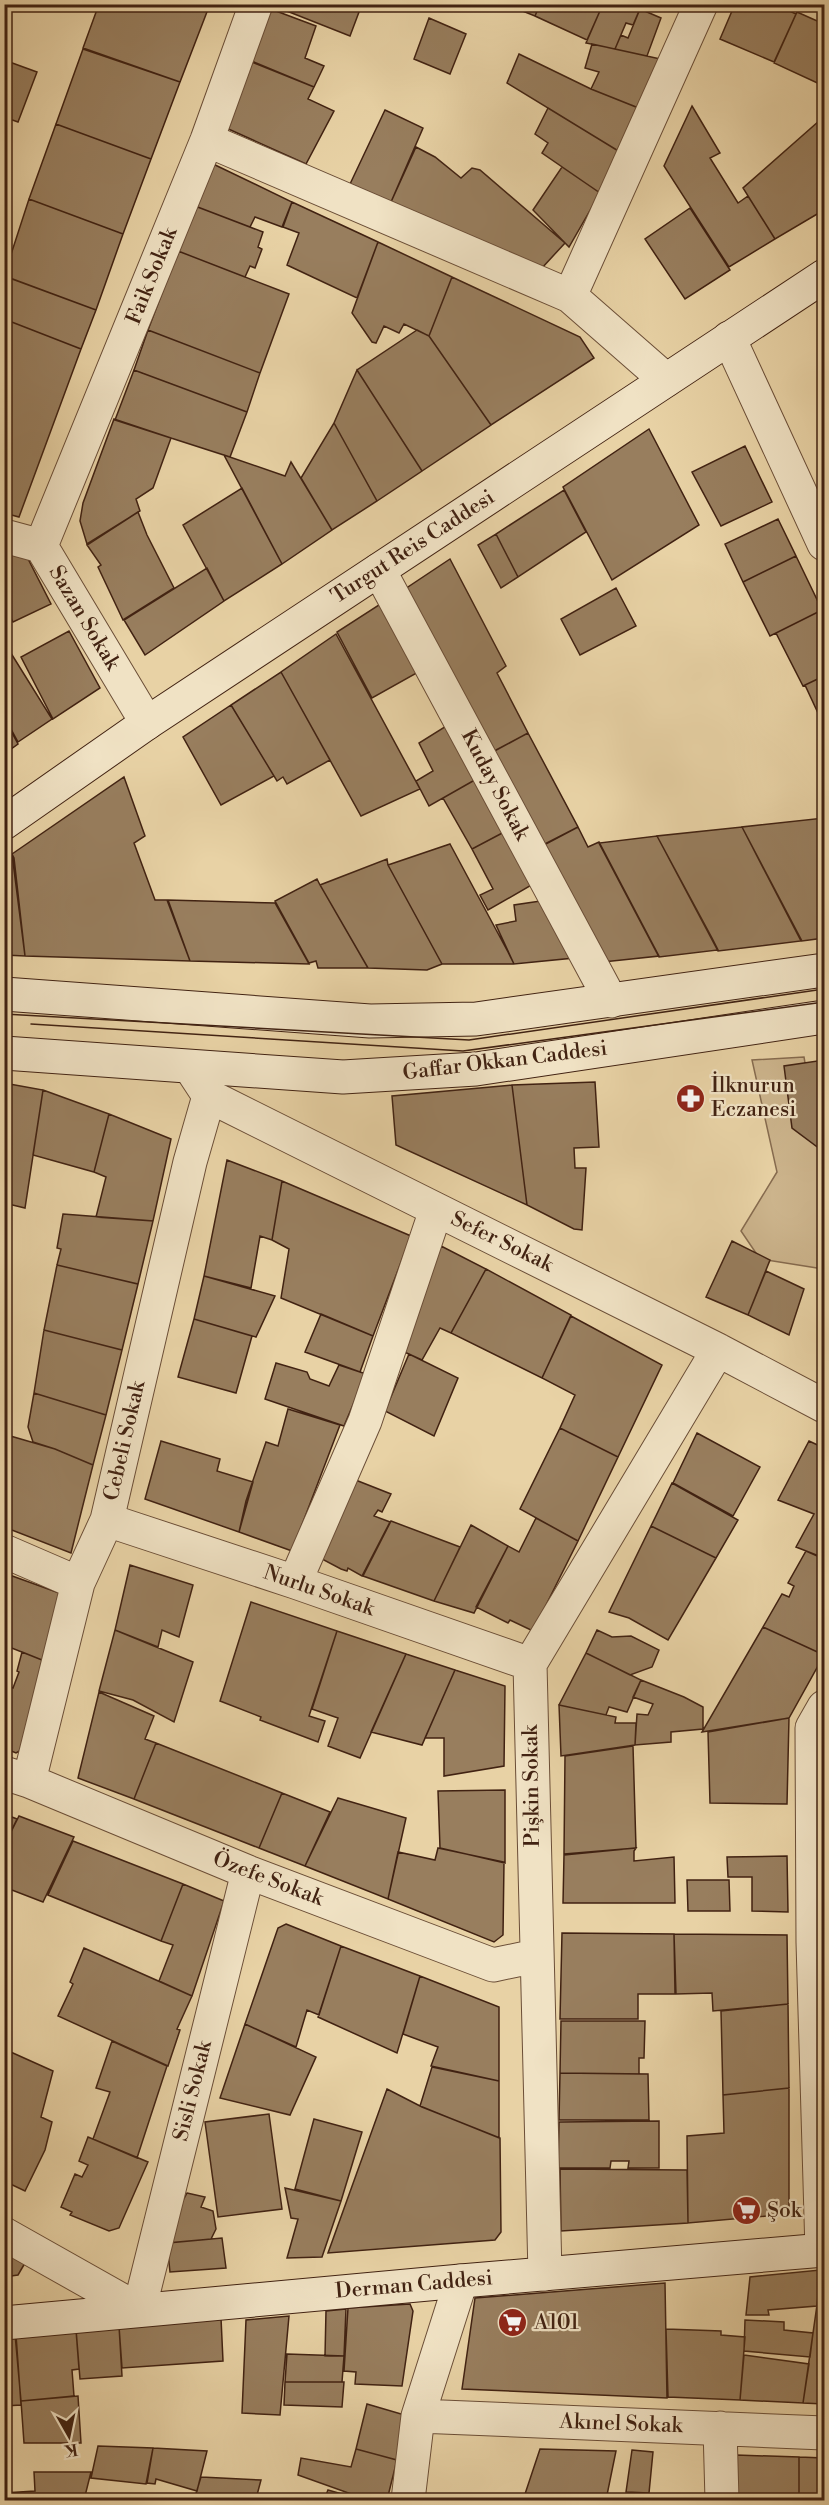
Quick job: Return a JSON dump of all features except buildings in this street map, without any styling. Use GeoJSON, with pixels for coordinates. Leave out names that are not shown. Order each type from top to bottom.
{"type":"FeatureCollection","features":[{"type":"Feature","properties":{"kind":"street","name":"Faik Sokak"},"geometry":{"type":"LineString","coordinates":[[41,546],[207,140],[256,4]]}},
{"type":"Feature","properties":{"kind":"street"},"geometry":{"type":"LineString","coordinates":[[570,296],[700,4]]}},
{"type":"Feature","properties":{"kind":"street"},"geometry":{"type":"LineString","coordinates":[[207,140],[570,296],[666,380]]}},
{"type":"Feature","properties":{"kind":"street","name":"Turgut Reis Caddesi"},"geometry":{"type":"LineString","coordinates":[[4,823],[147,723],[825,276]]}},
{"type":"Feature","properties":{"kind":"street"},"geometry":{"type":"LineString","coordinates":[[729,338],[825,544]]}},
{"type":"Feature","properties":{"kind":"street","name":"Sazan Sokak"},"geometry":{"type":"LineString","coordinates":[[4,536],[41,546],[147,723]]}},
{"type":"Feature","properties":{"kind":"street","name":"Kuday Sokak"},"geometry":{"type":"LineString","coordinates":[[379,570],[612,1001]]}},
{"type":"Feature","properties":{"kind":"street"},"geometry":{"type":"LineString","coordinates":[[4,994],[370,1021],[476,1019],[825,970]]}},
{"type":"Feature","properties":{"kind":"street","name":"Gaffar Okkan Caddesi"},"geometry":{"type":"LineString","coordinates":[[4,1053],[343,1077],[476,1069],[825,1017]]}},
{"type":"Feature","properties":{"kind":"street"},"geometry":{"type":"LineString","coordinates":[[190,1067],[209,1096]]}},
{"type":"Feature","properties":{"kind":"street","name":"Sefer Sokak"},"geometry":{"type":"LineString","coordinates":[[209,1096],[718,1350],[825,1406]]}},
{"type":"Feature","properties":{"kind":"street","name":"Cebeli Sokak"},"geometry":{"type":"LineString","coordinates":[[17,1777],[78,1583],[107,1520],[190,1162],[209,1096]]}},
{"type":"Feature","properties":{"kind":"street"},"geometry":{"type":"LineString","coordinates":[[295,1582],[365,1421],[436,1210]]}},
{"type":"Feature","properties":{"kind":"street"},"geometry":{"type":"LineString","coordinates":[[530,1664],[718,1350]]}},
{"type":"Feature","properties":{"kind":"street","name":"Nurlu Sokak"},"geometry":{"type":"LineString","coordinates":[[107,1520],[295,1582],[530,1664]]}},
{"type":"Feature","properties":{"kind":"street"},"geometry":{"type":"LineString","coordinates":[[4,1551],[78,1583]]}},
{"type":"Feature","properties":{"kind":"street","name":"Pişkin Sokak"},"geometry":{"type":"LineString","coordinates":[[530,1664],[545,2274]]}},
{"type":"Feature","properties":{"kind":"street"},"geometry":{"type":"LineString","coordinates":[[824,2251],[813,1942],[812,1728],[825,1707]]}},
{"type":"Feature","properties":{"kind":"street","name":"Özefe Sokak"},"geometry":{"type":"LineString","coordinates":[[17,1777],[248,1872],[493,1965],[536,1956]]}},
{"type":"Feature","properties":{"kind":"street","name":"Sisli Sokak"},"geometry":{"type":"LineString","coordinates":[[139,2310],[248,1872]]}},
{"type":"Feature","properties":{"kind":"street"},"geometry":{"type":"LineString","coordinates":[[4,2234],[139,2310]]}},
{"type":"Feature","properties":{"kind":"street","name":"Derman Caddesi"},"geometry":{"type":"LineString","coordinates":[[4,2323],[461,2281],[824,2251]]}},
{"type":"Feature","properties":{"kind":"street"},"geometry":{"type":"LineString","coordinates":[[408,2500],[418,2416],[461,2281]]}},
{"type":"Feature","properties":{"kind":"street","name":"Akınel Sokak"},"geometry":{"type":"LineString","coordinates":[[418,2416],[825,2433]]}},
{"type":"Feature","properties":{"kind":"street"},"geometry":{"type":"LineString","coordinates":[[720,2428],[722,2500]]}},
{"type":"Feature","properties":{"kind":"shaded area"},"geometry":{"type":"Polygon","coordinates":[[[804,1057],[824,1174],[824,1271],[760,1259],[741,1231],[777,1172],[752,1060],[804,1057]]]}},
{"type":"Feature","properties":{"kind":"tram line"},"geometry":{"type":"LineString","coordinates":[[4,1014],[469,1040],[824,989]]}},
{"type":"Feature","properties":{"kind":"tram line"},"geometry":{"type":"LineString","coordinates":[[31,1024],[463,1051],[824,1002]]}},
{"type":"Feature","properties":{"kind":"place","name":"İlknurun Eczanesi"},"geometry":{"type":"Point","coordinates":[690,1098]}},
{"type":"Feature","properties":{"kind":"place","name":"Şok"},"geometry":{"type":"Point","coordinates":[746,2211]}},
{"type":"Feature","properties":{"kind":"place","name":"A101"},"geometry":{"type":"Point","coordinates":[513,2323]}}]}
